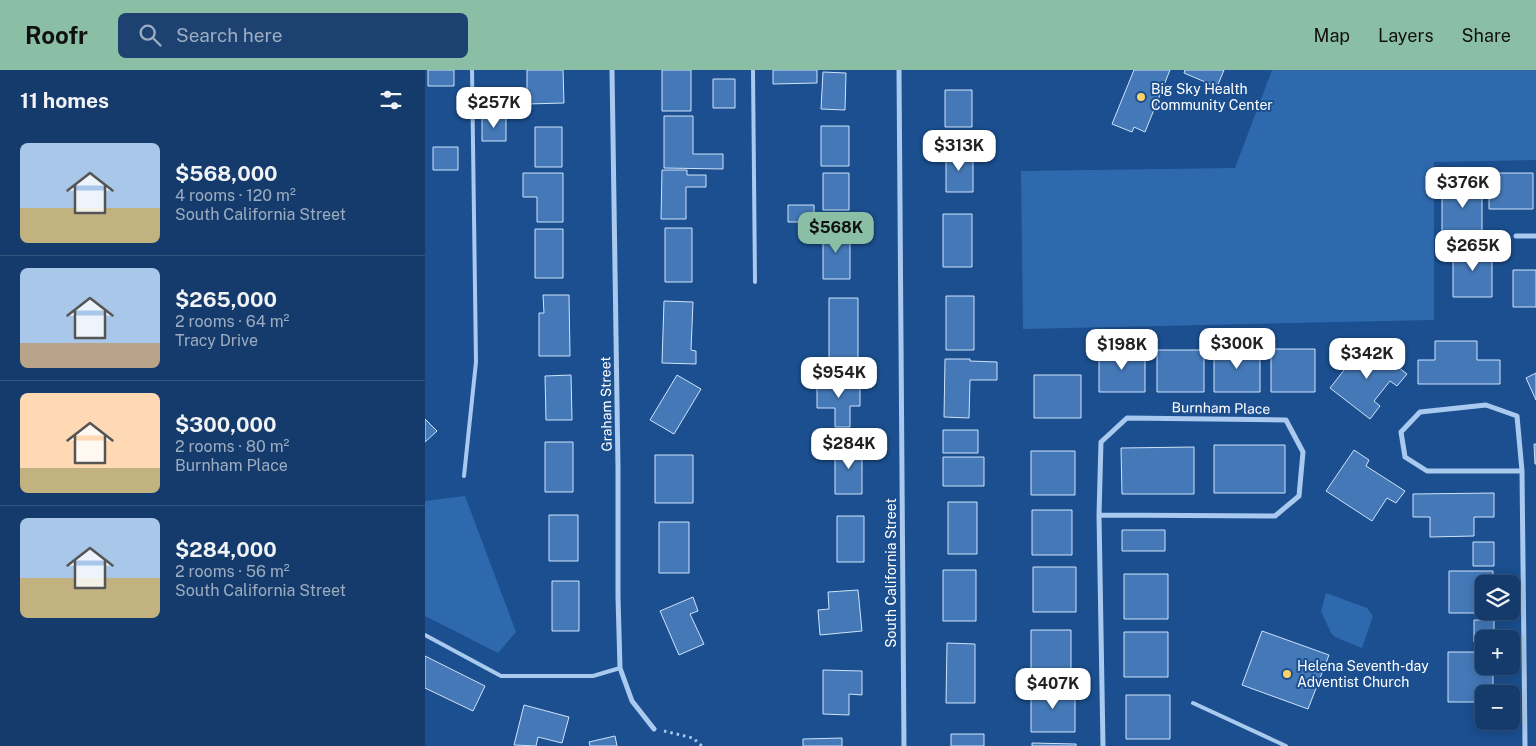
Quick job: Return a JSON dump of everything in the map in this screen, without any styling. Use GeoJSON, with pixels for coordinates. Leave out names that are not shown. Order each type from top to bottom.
{"type":"FeatureCollection","features":[{"type":"Feature","properties":{"kind":"street","name":"Graham Street"},"geometry":{"type":"LineString","coordinates":[[612,70],[620,668],[632,701],[654,729]]}},
{"type":"Feature","properties":{"kind":"street","name":"South California Street"},"geometry":{"type":"LineString","coordinates":[[899,70],[904,746]]}},
{"type":"Feature","properties":{"kind":"street"},"geometry":{"type":"LineString","coordinates":[[1516,236],[1536,236]]}},
{"type":"Feature","properties":{"kind":"street"},"geometry":{"type":"LineString","coordinates":[[1522,472],[1427,470],[1405,457],[1401,432],[1420,412],[1486,406],[1517,416],[1522,472],[1525,746]]}},
{"type":"Feature","properties":{"kind":"street","name":"Burnham Place"},"geometry":{"type":"LineString","coordinates":[[1099,515],[1275,516],[1299,496],[1303,452],[1286,420],[1127,418],[1101,442],[1099,515],[1103,746]]}},
{"type":"Feature","properties":{"kind":"lane"},"geometry":{"type":"LineString","coordinates":[[464,476],[475,362],[472,70]]}},
{"type":"Feature","properties":{"kind":"lane"},"geometry":{"type":"LineString","coordinates":[[753,70],[755,282]]}},
{"type":"Feature","properties":{"kind":"lane"},"geometry":{"type":"LineString","coordinates":[[425,635],[501,676],[593,676],[620,668]]}},
{"type":"Feature","properties":{"kind":"lane"},"geometry":{"type":"LineString","coordinates":[[1193,703],[1287,746]]}},
{"type":"Feature","properties":{"kind":"path"},"geometry":{"type":"LineString","coordinates":[[654,729],[693,738],[702,746]]}},
{"type":"Feature","properties":{"kind":"shaded area"},"geometry":{"type":"Polygon","coordinates":[[[1272,70],[1536,70],[1536,160],[1434,162],[1434,320],[1023,329],[1021,171],[1235,168],[1272,70]]]}},
{"type":"Feature","properties":{"kind":"shaded area"},"geometry":{"type":"Polygon","coordinates":[[[465,496],[516,632],[498,653],[425,616],[425,501],[465,496]]]}},
{"type":"Feature","properties":{"kind":"shaded area"},"geometry":{"type":"Polygon","coordinates":[[[1326,593],[1367,608],[1373,616],[1362,648],[1335,637],[1331,633],[1321,611],[1326,593]]]}},
{"type":"Feature","properties":{"kind":"building"},"geometry":{"type":"Polygon","coordinates":[[[428,70],[454,70],[454,86],[428,86],[428,70]]]}},
{"type":"Feature","properties":{"kind":"building"},"geometry":{"type":"Polygon","coordinates":[[[527,70],[563,70],[564,103],[527,104],[527,70]]]}},
{"type":"Feature","properties":{"kind":"building"},"geometry":{"type":"Polygon","coordinates":[[[662,70],[691,70],[691,111],[662,111],[662,70]]]}},
{"type":"Feature","properties":{"kind":"building"},"geometry":{"type":"Polygon","coordinates":[[[773,70],[817,70],[817,83],[773,84],[773,70]]]}},
{"type":"Feature","properties":{"kind":"building","name":"Big Sky Health Community Center"},"geometry":{"type":"Polygon","coordinates":[[[1134,70],[1170,70],[1145,132],[1134,127],[1132,132],[1112,124],[1134,70]]]}},
{"type":"Feature","properties":{"kind":"building","name":"Big Sky Health Community Center"},"geometry":{"type":"Polygon","coordinates":[[[1185,70],[1224,70],[1217,87],[1184,73],[1185,70]]]}},
{"type":"Feature","properties":{"kind":"building"},"geometry":{"type":"Polygon","coordinates":[[[823,72],[846,73],[845,110],[821,109],[823,72]]]}},
{"type":"Feature","properties":{"kind":"building"},"geometry":{"type":"Polygon","coordinates":[[[713,79],[735,79],[735,108],[713,108],[713,79]]]}},
{"type":"Feature","properties":{"kind":"building"},"geometry":{"type":"Polygon","coordinates":[[[945,90],[972,90],[972,127],[945,127],[945,90]]]}},
{"type":"Feature","properties":{"kind":"building"},"geometry":{"type":"Polygon","coordinates":[[[664,116],[693,116],[693,154],[723,154],[723,169],[664,168],[664,116]]]}},
{"type":"Feature","properties":{"kind":"building"},"geometry":{"type":"Polygon","coordinates":[[[482,117],[506,117],[506,141],[482,141],[482,117]]]}},
{"type":"Feature","properties":{"kind":"building"},"geometry":{"type":"Polygon","coordinates":[[[821,126],[849,126],[849,166],[821,166],[821,126]]]}},
{"type":"Feature","properties":{"kind":"building"},"geometry":{"type":"Polygon","coordinates":[[[535,127],[562,127],[562,167],[535,167],[535,127]]]}},
{"type":"Feature","properties":{"kind":"building"},"geometry":{"type":"Polygon","coordinates":[[[433,147],[458,147],[458,170],[433,170],[433,147]]]}},
{"type":"Feature","properties":{"kind":"building"},"geometry":{"type":"Polygon","coordinates":[[[946,152],[973,152],[973,192],[946,192],[946,152]]]}},
{"type":"Feature","properties":{"kind":"building"},"geometry":{"type":"Polygon","coordinates":[[[662,170],[687,170],[687,175],[706,175],[706,187],[686,187],[686,219],[661,219],[662,170]]]}},
{"type":"Feature","properties":{"kind":"building"},"geometry":{"type":"Polygon","coordinates":[[[523,173],[563,173],[563,222],[537,222],[537,197],[523,197],[523,173]]]}},
{"type":"Feature","properties":{"kind":"building"},"geometry":{"type":"Polygon","coordinates":[[[823,173],[849,173],[849,210],[823,210],[823,173]]]}},
{"type":"Feature","properties":{"kind":"building"},"geometry":{"type":"Polygon","coordinates":[[[1489,173],[1533,173],[1533,209],[1489,209],[1489,173]]]}},
{"type":"Feature","properties":{"kind":"building"},"geometry":{"type":"Polygon","coordinates":[[[1450,184],[1482,184],[1482,233],[1442,233],[1442,193],[1450,193],[1450,184]]]}},
{"type":"Feature","properties":{"kind":"building"},"geometry":{"type":"Polygon","coordinates":[[[788,205],[814,205],[814,222],[788,222],[788,205]]]}},
{"type":"Feature","properties":{"kind":"building"},"geometry":{"type":"Polygon","coordinates":[[[943,214],[972,214],[972,267],[943,267],[943,214]]]}},
{"type":"Feature","properties":{"kind":"building"},"geometry":{"type":"Polygon","coordinates":[[[665,228],[692,228],[692,282],[665,282],[665,228]]]}},
{"type":"Feature","properties":{"kind":"building"},"geometry":{"type":"Polygon","coordinates":[[[535,229],[563,229],[563,278],[535,278],[535,229]]]}},
{"type":"Feature","properties":{"kind":"building"},"geometry":{"type":"Polygon","coordinates":[[[823,230],[850,230],[850,279],[823,279],[823,230]]]}},
{"type":"Feature","properties":{"kind":"building"},"geometry":{"type":"Polygon","coordinates":[[[1453,248],[1492,248],[1492,297],[1453,297],[1453,248]]]}},
{"type":"Feature","properties":{"kind":"building"},"geometry":{"type":"Polygon","coordinates":[[[1513,270],[1536,270],[1536,307],[1513,307],[1513,270]]]}},
{"type":"Feature","properties":{"kind":"building"},"geometry":{"type":"Polygon","coordinates":[[[543,295],[569,295],[570,356],[539,356],[539,313],[544,313],[543,295]]]}},
{"type":"Feature","properties":{"kind":"building"},"geometry":{"type":"Polygon","coordinates":[[[946,296],[974,296],[974,350],[946,350],[946,296]]]}},
{"type":"Feature","properties":{"kind":"building"},"geometry":{"type":"Polygon","coordinates":[[[829,298],[858,298],[858,360],[829,360],[829,298]]]}},
{"type":"Feature","properties":{"kind":"building"},"geometry":{"type":"Polygon","coordinates":[[[664,301],[693,302],[691,350],[696,351],[696,364],[662,363],[664,301]]]}},
{"type":"Feature","properties":{"kind":"building"},"geometry":{"type":"Polygon","coordinates":[[[1435,341],[1477,341],[1477,360],[1500,360],[1500,384],[1418,384],[1418,360],[1435,360],[1435,341]]]}},
{"type":"Feature","properties":{"kind":"building"},"geometry":{"type":"Polygon","coordinates":[[[1366,342],[1407,374],[1397,386],[1390,381],[1374,401],[1380,406],[1370,419],[1330,388],[1366,342]]]}},
{"type":"Feature","properties":{"kind":"building"},"geometry":{"type":"Polygon","coordinates":[[[1214,349],[1260,349],[1260,392],[1214,392],[1214,349]]]}},
{"type":"Feature","properties":{"kind":"building"},"geometry":{"type":"Polygon","coordinates":[[[1271,349],[1315,349],[1315,392],[1271,392],[1271,349]]]}},
{"type":"Feature","properties":{"kind":"building"},"geometry":{"type":"Polygon","coordinates":[[[1099,350],[1145,350],[1145,392],[1099,392],[1099,350]]]}},
{"type":"Feature","properties":{"kind":"building"},"geometry":{"type":"Polygon","coordinates":[[[1157,350],[1204,350],[1204,392],[1157,392],[1157,350]]]}},
{"type":"Feature","properties":{"kind":"building"},"geometry":{"type":"Polygon","coordinates":[[[945,359],[997,362],[997,380],[970,380],[969,418],[944,417],[945,359]]]}},
{"type":"Feature","properties":{"kind":"building"},"geometry":{"type":"Polygon","coordinates":[[[1536,373],[1536,400],[1526,378],[1536,373]]]}},
{"type":"Feature","properties":{"kind":"building"},"geometry":{"type":"Polygon","coordinates":[[[571,375],[572,420],[546,420],[545,376],[571,375]]]}},
{"type":"Feature","properties":{"kind":"building"},"geometry":{"type":"Polygon","coordinates":[[[677,375],[701,389],[674,434],[650,420],[677,375]]]}},
{"type":"Feature","properties":{"kind":"building"},"geometry":{"type":"Polygon","coordinates":[[[1034,375],[1081,375],[1081,418],[1034,418],[1034,375]]]}},
{"type":"Feature","properties":{"kind":"building"},"geometry":{"type":"Polygon","coordinates":[[[817,381],[860,381],[860,406],[850,406],[850,427],[835,427],[835,408],[817,408],[817,381]]]}},
{"type":"Feature","properties":{"kind":"building"},"geometry":{"type":"Polygon","coordinates":[[[425,419],[437,431],[425,442],[425,419]]]}},
{"type":"Feature","properties":{"kind":"building"},"geometry":{"type":"Polygon","coordinates":[[[943,430],[978,430],[978,453],[943,453],[943,430]]]}},
{"type":"Feature","properties":{"kind":"building"},"geometry":{"type":"Polygon","coordinates":[[[545,442],[573,442],[573,492],[545,492],[545,442]]]}},
{"type":"Feature","properties":{"kind":"building"},"geometry":{"type":"Polygon","coordinates":[[[1534,444],[1536,444],[1536,464],[1535,464],[1534,444]]]}},
{"type":"Feature","properties":{"kind":"building"},"geometry":{"type":"Polygon","coordinates":[[[1214,445],[1285,445],[1285,493],[1214,493],[1214,445]]]}},
{"type":"Feature","properties":{"kind":"building"},"geometry":{"type":"Polygon","coordinates":[[[835,447],[862,447],[862,494],[835,494],[835,447]]]}},
{"type":"Feature","properties":{"kind":"building"},"geometry":{"type":"Polygon","coordinates":[[[1194,447],[1194,494],[1122,494],[1121,448],[1194,447]]]}},
{"type":"Feature","properties":{"kind":"building"},"geometry":{"type":"Polygon","coordinates":[[[1354,450],[1369,460],[1366,466],[1405,491],[1396,503],[1387,498],[1372,521],[1326,491],[1354,450]]]}},
{"type":"Feature","properties":{"kind":"building"},"geometry":{"type":"Polygon","coordinates":[[[1031,451],[1075,451],[1075,495],[1031,495],[1031,451]]]}},
{"type":"Feature","properties":{"kind":"building"},"geometry":{"type":"Polygon","coordinates":[[[655,455],[693,455],[693,503],[655,503],[655,455]]]}},
{"type":"Feature","properties":{"kind":"building"},"geometry":{"type":"Polygon","coordinates":[[[943,457],[984,457],[984,486],[943,486],[943,457]]]}},
{"type":"Feature","properties":{"kind":"building"},"geometry":{"type":"Polygon","coordinates":[[[1494,493],[1494,517],[1474,517],[1474,536],[1430,537],[1430,517],[1413,517],[1413,494],[1494,493]]]}},
{"type":"Feature","properties":{"kind":"building"},"geometry":{"type":"Polygon","coordinates":[[[948,502],[977,502],[977,554],[948,554],[948,502]]]}},
{"type":"Feature","properties":{"kind":"building"},"geometry":{"type":"Polygon","coordinates":[[[1032,510],[1072,510],[1072,555],[1032,555],[1032,510]]]}},
{"type":"Feature","properties":{"kind":"building"},"geometry":{"type":"Polygon","coordinates":[[[549,515],[578,515],[578,561],[549,561],[549,515]]]}},
{"type":"Feature","properties":{"kind":"building"},"geometry":{"type":"Polygon","coordinates":[[[837,516],[864,516],[864,562],[837,562],[837,516]]]}},
{"type":"Feature","properties":{"kind":"building"},"geometry":{"type":"Polygon","coordinates":[[[659,522],[689,522],[689,573],[659,573],[659,522]]]}},
{"type":"Feature","properties":{"kind":"building"},"geometry":{"type":"Polygon","coordinates":[[[1122,530],[1165,530],[1165,551],[1122,551],[1122,530]]]}},
{"type":"Feature","properties":{"kind":"building"},"geometry":{"type":"Polygon","coordinates":[[[1473,542],[1494,542],[1494,566],[1473,566],[1473,542]]]}},
{"type":"Feature","properties":{"kind":"building"},"geometry":{"type":"Polygon","coordinates":[[[1033,567],[1076,567],[1076,612],[1033,612],[1033,567]]]}},
{"type":"Feature","properties":{"kind":"building"},"geometry":{"type":"Polygon","coordinates":[[[943,570],[976,570],[976,621],[943,621],[943,570]]]}},
{"type":"Feature","properties":{"kind":"building"},"geometry":{"type":"Polygon","coordinates":[[[1449,571],[1493,571],[1493,575],[1475,575],[1475,613],[1449,613],[1449,571]]]}},
{"type":"Feature","properties":{"kind":"building"},"geometry":{"type":"Polygon","coordinates":[[[1124,574],[1168,574],[1168,619],[1124,619],[1124,574]]]}},
{"type":"Feature","properties":{"kind":"building"},"geometry":{"type":"Polygon","coordinates":[[[552,581],[579,581],[579,631],[552,631],[552,581]]]}},
{"type":"Feature","properties":{"kind":"building"},"geometry":{"type":"Polygon","coordinates":[[[858,590],[862,631],[820,635],[818,610],[829,609],[828,592],[858,590]]]}},
{"type":"Feature","properties":{"kind":"building"},"geometry":{"type":"Polygon","coordinates":[[[693,597],[698,611],[690,614],[704,644],[679,655],[660,611],[693,597]]]}},
{"type":"Feature","properties":{"kind":"building"},"geometry":{"type":"Polygon","coordinates":[[[1474,620],[1494,620],[1494,630],[1475,630],[1474,642],[1474,620]]]}},
{"type":"Feature","properties":{"kind":"building"},"geometry":{"type":"Polygon","coordinates":[[[1031,630],[1071,630],[1071,675],[1031,675],[1031,630]]]}},
{"type":"Feature","properties":{"kind":"building"},"geometry":{"type":"Polygon","coordinates":[[[1262,631],[1329,655],[1308,709],[1242,685],[1262,631]]]}},
{"type":"Feature","properties":{"kind":"building"},"geometry":{"type":"Polygon","coordinates":[[[1124,632],[1168,632],[1168,677],[1124,677],[1124,632]]]}},
{"type":"Feature","properties":{"kind":"building"},"geometry":{"type":"Polygon","coordinates":[[[947,643],[975,644],[975,703],[946,703],[947,643]]]}},
{"type":"Feature","properties":{"kind":"building"},"geometry":{"type":"Polygon","coordinates":[[[1448,652],[1475,652],[1475,675],[1493,675],[1493,685],[1475,685],[1475,702],[1448,702],[1448,652]]]}},
{"type":"Feature","properties":{"kind":"building"},"geometry":{"type":"Polygon","coordinates":[[[425,656],[485,686],[473,711],[425,688],[425,656]]]}},
{"type":"Feature","properties":{"kind":"building"},"geometry":{"type":"Polygon","coordinates":[[[823,670],[862,671],[862,695],[849,694],[849,715],[823,714],[823,670]]]}},
{"type":"Feature","properties":{"kind":"building"},"geometry":{"type":"Polygon","coordinates":[[[1031,687],[1075,687],[1075,732],[1031,732],[1031,687]]]}},
{"type":"Feature","properties":{"kind":"building"},"geometry":{"type":"Polygon","coordinates":[[[1126,695],[1170,695],[1170,739],[1126,739],[1126,695]]]}},
{"type":"Feature","properties":{"kind":"building"},"geometry":{"type":"Polygon","coordinates":[[[524,705],[569,717],[562,743],[538,737],[536,746],[514,745],[524,705]]]}},
{"type":"Feature","properties":{"kind":"building"},"geometry":{"type":"Polygon","coordinates":[[[951,734],[984,734],[984,746],[951,746],[951,734]]]}},
{"type":"Feature","properties":{"kind":"building"},"geometry":{"type":"Polygon","coordinates":[[[615,736],[617,746],[590,746],[589,742],[615,736]]]}},
{"type":"Feature","properties":{"kind":"building"},"geometry":{"type":"Polygon","coordinates":[[[842,738],[842,746],[803,746],[803,739],[842,738]]]}},
{"type":"Feature","properties":{"kind":"building"},"geometry":{"type":"Polygon","coordinates":[[[1032,743],[1076,744],[1076,746],[1032,746],[1032,743]]]}},
{"type":"Feature","properties":{"kind":"place","name":"Big Sky Health Community Center"},"geometry":{"type":"Point","coordinates":[1141,97]}},
{"type":"Feature","properties":{"kind":"place","name":"Helena Seventh-day Adventist Church"},"geometry":{"type":"Point","coordinates":[1287,674]}}]}
